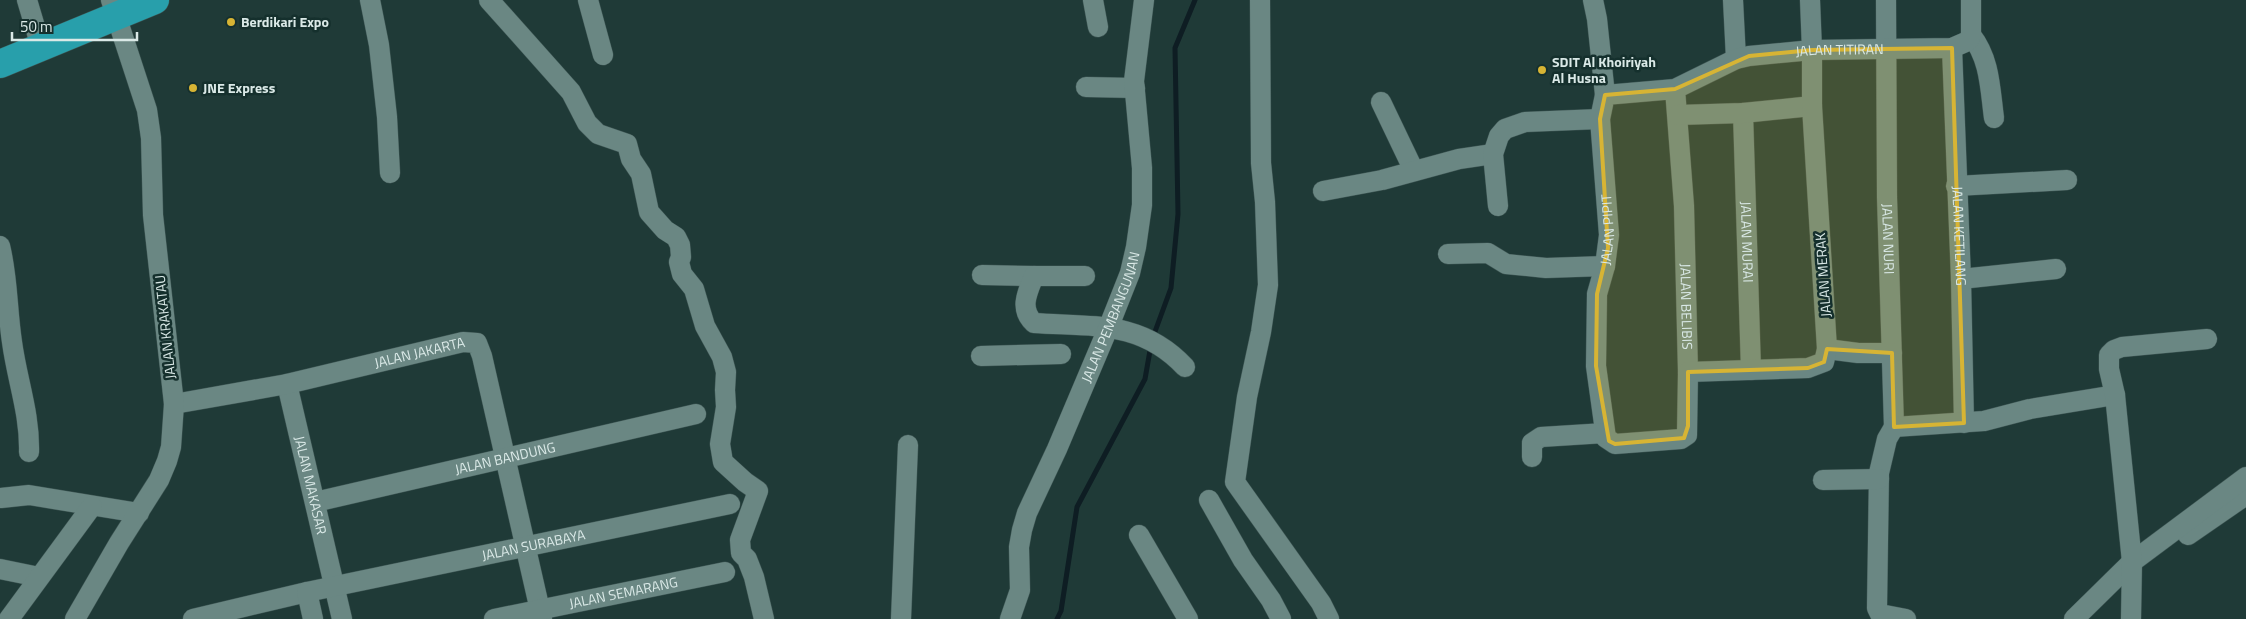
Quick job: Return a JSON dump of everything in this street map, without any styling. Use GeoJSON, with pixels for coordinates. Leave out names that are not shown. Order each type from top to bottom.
{"type":"FeatureCollection","features":[{"type":"Feature","properties":{"kind":"highway"},"geometry":{"type":"LineString","coordinates":[[0,64],[41,47],[114,7],[155,0]]}},
{"type":"Feature","properties":{"kind":"street"},"geometry":{"type":"LineString","coordinates":[[27,0],[41,47]]}},
{"type":"Feature","properties":{"kind":"street"},"geometry":{"type":"LineString","coordinates":[[370,0],[379,45],[387,116],[390,174]]}},
{"type":"Feature","properties":{"kind":"street"},"geometry":{"type":"LineString","coordinates":[[490,0],[571,92],[587,123],[598,134],[627,144],[632,160],[640,174],[649,212],[665,230],[676,237],[680,244],[681,257],[679,262],[682,274],[694,289],[705,326],[722,357],[726,372],[726,407],[720,444],[723,462],[758,491],[740,540],[741,553],[747,559],[754,577],[764,619]]}},
{"type":"Feature","properties":{"kind":"street"},"geometry":{"type":"LineString","coordinates":[[588,0],[603,55]]}},
{"type":"Feature","properties":{"kind":"street"},"geometry":{"type":"LineString","coordinates":[[1093,0],[1098,27]]}},
{"type":"Feature","properties":{"kind":"street","name":"JALAN PEMBANGUNAN"},"geometry":{"type":"LineString","coordinates":[[1012,618],[1020,590],[1020,547],[1022,530],[1027,514],[1057,449],[1130,274],[1142,205],[1142,168],[1135,88],[1135,62],[1144,0]]}},
{"type":"Feature","properties":{"kind":"street"},"geometry":{"type":"LineString","coordinates":[[1260,0],[1261,163],[1265,202],[1268,285],[1261,332],[1247,397],[1235,482],[1321,603],[1329,619]]}},
{"type":"Feature","properties":{"kind":"street","name":"JALAN PIPIT"},"geometry":{"type":"LineString","coordinates":[[1593,0],[1597,19],[1605,95],[1600,119],[1608,248],[1597,294],[1596,366],[1605,433]]}},
{"type":"Feature","properties":{"kind":"street"},"geometry":{"type":"LineString","coordinates":[[1733,0],[1736,59]]}},
{"type":"Feature","properties":{"kind":"street","name":"JALAN MERAK"},"geometry":{"type":"LineString","coordinates":[[1810,0],[1812,106],[1827,349]]}},
{"type":"Feature","properties":{"kind":"street","name":"JALAN NURI"},"geometry":{"type":"LineString","coordinates":[[1886,0],[1894,427]]}},
{"type":"Feature","properties":{"kind":"street"},"geometry":{"type":"LineString","coordinates":[[1952,48],[1968,41],[1970,35],[1971,0]]}},
{"type":"Feature","properties":{"kind":"street","name":"JALAN KRAKATAU"},"geometry":{"type":"LineString","coordinates":[[75,619],[118,543],[159,480],[167,462],[174,425],[174,404],[153,215],[151,138],[146,110],[114,7]]}},
{"type":"Feature","properties":{"kind":"street"},"geometry":{"type":"LineString","coordinates":[[1970,35],[1979,45],[1987,63],[1994,118]]}},
{"type":"Feature","properties":{"kind":"street","name":"JALAN TITIRAN"},"geometry":{"type":"LineString","coordinates":[[1675,89],[1736,59],[1812,50],[1952,48]]}},
{"type":"Feature","properties":{"kind":"street","name":"JALAN KETILANG"},"geometry":{"type":"LineString","coordinates":[[1952,48],[1961,279],[1964,423]]}},
{"type":"Feature","properties":{"kind":"street"},"geometry":{"type":"LineString","coordinates":[[1086,87],[1135,88]]}},
{"type":"Feature","properties":{"kind":"street"},"geometry":{"type":"LineString","coordinates":[[1605,95],[1675,89]]}},
{"type":"Feature","properties":{"kind":"street","name":"JALAN BELIBIS"},"geometry":{"type":"LineString","coordinates":[[1605,433],[1609,441],[1615,444],[1684,438],[1687,435],[1688,372],[1684,206],[1675,89]]}},
{"type":"Feature","properties":{"kind":"street"},"geometry":{"type":"LineString","coordinates":[[1381,102],[1414,171]]}},
{"type":"Feature","properties":{"kind":"street"},"geometry":{"type":"LineString","coordinates":[[1678,115],[1742,113],[1812,106]]}},
{"type":"Feature","properties":{"kind":"street","name":"JALAN MURAI"},"geometry":{"type":"LineString","coordinates":[[1742,113],[1751,370]]}},
{"type":"Feature","properties":{"kind":"street"},"geometry":{"type":"LineString","coordinates":[[1498,206],[1493,154],[1499,136],[1505,129],[1525,122],[1600,119]]}},
{"type":"Feature","properties":{"kind":"street"},"geometry":{"type":"LineString","coordinates":[[1323,191],[1382,180],[1459,158],[1493,154]]}},
{"type":"Feature","properties":{"kind":"street"},"geometry":{"type":"LineString","coordinates":[[1956,186],[2067,180]]}},
{"type":"Feature","properties":{"kind":"street"},"geometry":{"type":"LineString","coordinates":[[0,246],[6,272],[12,345],[27,410],[29,452]]}},
{"type":"Feature","properties":{"kind":"street"},"geometry":{"type":"LineString","coordinates":[[1448,254],[1488,254],[1506,264],[1538,267],[1605,266]]}},
{"type":"Feature","properties":{"kind":"street"},"geometry":{"type":"LineString","coordinates":[[1961,279],[2056,269]]}},
{"type":"Feature","properties":{"kind":"street"},"geometry":{"type":"LineString","coordinates":[[982,275],[1085,276]]}},
{"type":"Feature","properties":{"kind":"street"},"geometry":{"type":"LineString","coordinates":[[1034,276],[1028,290],[1025,306],[1028,317],[1034,323],[1109,326],[1157,343],[1171,353],[1184,367]]}},
{"type":"Feature","properties":{"kind":"street"},"geometry":{"type":"LineString","coordinates":[[981,356],[1052,354],[1044,324]]}},
{"type":"Feature","properties":{"kind":"street"},"geometry":{"type":"LineString","coordinates":[[2131,619],[2132,569],[2115,395],[2108,368],[2109,355],[2114,350],[2122,348],[2207,340]]}},
{"type":"Feature","properties":{"kind":"street","name":"JALAN JAKARTA"},"geometry":{"type":"LineString","coordinates":[[174,404],[287,384],[471,341],[477,343],[482,356],[507,459],[541,614]]}},
{"type":"Feature","properties":{"kind":"street"},"geometry":{"type":"LineString","coordinates":[[1688,372],[1808,368],[1824,362],[1827,349],[1858,353],[1892,353]]}},
{"type":"Feature","properties":{"kind":"street","name":"JALAN MAKASAR"},"geometry":{"type":"LineString","coordinates":[[287,384],[342,619]]}},
{"type":"Feature","properties":{"kind":"street"},"geometry":{"type":"LineString","coordinates":[[1906,619],[1880,614],[1877,608],[1879,479],[1883,450],[1894,427],[1984,421],[2030,409],[2115,395]]}},
{"type":"Feature","properties":{"kind":"street","name":"JALAN BANDUNG"},"geometry":{"type":"LineString","coordinates":[[315,502],[696,414]]}},
{"type":"Feature","properties":{"kind":"street"},"geometry":{"type":"LineString","coordinates":[[1532,457],[1532,443],[1541,437],[1605,433]]}},
{"type":"Feature","properties":{"kind":"street"},"geometry":{"type":"LineString","coordinates":[[901,619],[908,445]]}},
{"type":"Feature","properties":{"kind":"street"},"geometry":{"type":"LineString","coordinates":[[2074,619],[2132,569],[2246,477]]}},
{"type":"Feature","properties":{"kind":"street"},"geometry":{"type":"LineString","coordinates":[[1823,480],[1879,479]]}},
{"type":"Feature","properties":{"kind":"street"},"geometry":{"type":"LineString","coordinates":[[1,498],[29,495],[63,499],[92,506],[139,513]]}},
{"type":"Feature","properties":{"kind":"street"},"geometry":{"type":"LineString","coordinates":[[2090,619],[2132,569],[2171,547],[2246,495]]}},
{"type":"Feature","properties":{"kind":"street"},"geometry":{"type":"LineString","coordinates":[[1208,500],[1243,560],[1271,600],[1281,619]]}},
{"type":"Feature","properties":{"kind":"street","name":"JALAN SURABAYA"},"geometry":{"type":"LineString","coordinates":[[336,587],[730,504]]}},
{"type":"Feature","properties":{"kind":"street"},"geometry":{"type":"LineString","coordinates":[[8,619],[92,506]]}},
{"type":"Feature","properties":{"kind":"street"},"geometry":{"type":"LineString","coordinates":[[1139,535],[1188,619]]}},
{"type":"Feature","properties":{"kind":"street"},"geometry":{"type":"LineString","coordinates":[[0,569],[39,577]]}},
{"type":"Feature","properties":{"kind":"street","name":"JALAN SEMARANG"},"geometry":{"type":"LineString","coordinates":[[494,619],[541,614],[725,572]]}},
{"type":"Feature","properties":{"kind":"street"},"geometry":{"type":"LineString","coordinates":[[193,619],[336,587]]}},
{"type":"Feature","properties":{"kind":"street"},"geometry":{"type":"LineString","coordinates":[[307,592],[313,619]]}},
{"type":"Feature","properties":{"kind":"highlighted area"},"geometry":{"type":"Polygon","coordinates":[[[1952,48],[1964,423],[1894,427],[1892,353],[1827,349],[1824,362],[1808,368],[1688,372],[1688,426],[1684,438],[1615,444],[1609,441],[1596,366],[1597,294],[1608,248],[1600,119],[1605,95],[1675,89],[1749,56],[1812,50],[1952,48]]]}},
{"type":"Feature","properties":{"kind":"waterway"},"geometry":{"type":"LineString","coordinates":[[1153,337],[1171,288],[1178,214],[1175,48],[1195,0]]}},
{"type":"Feature","properties":{"kind":"waterway"},"geometry":{"type":"LineString","coordinates":[[1057,619],[1061,611],[1077,507],[1145,379],[1151,345]]}},
{"type":"Feature","properties":{"kind":"place","name":"Berdikari Expo"},"geometry":{"type":"Point","coordinates":[231,22]}},
{"type":"Feature","properties":{"kind":"place","name":"SDIT Al Khoiriyah Al Husna"},"geometry":{"type":"Point","coordinates":[1542,70]}},
{"type":"Feature","properties":{"kind":"place","name":"JNE Express"},"geometry":{"type":"Point","coordinates":[193,88]}}]}
